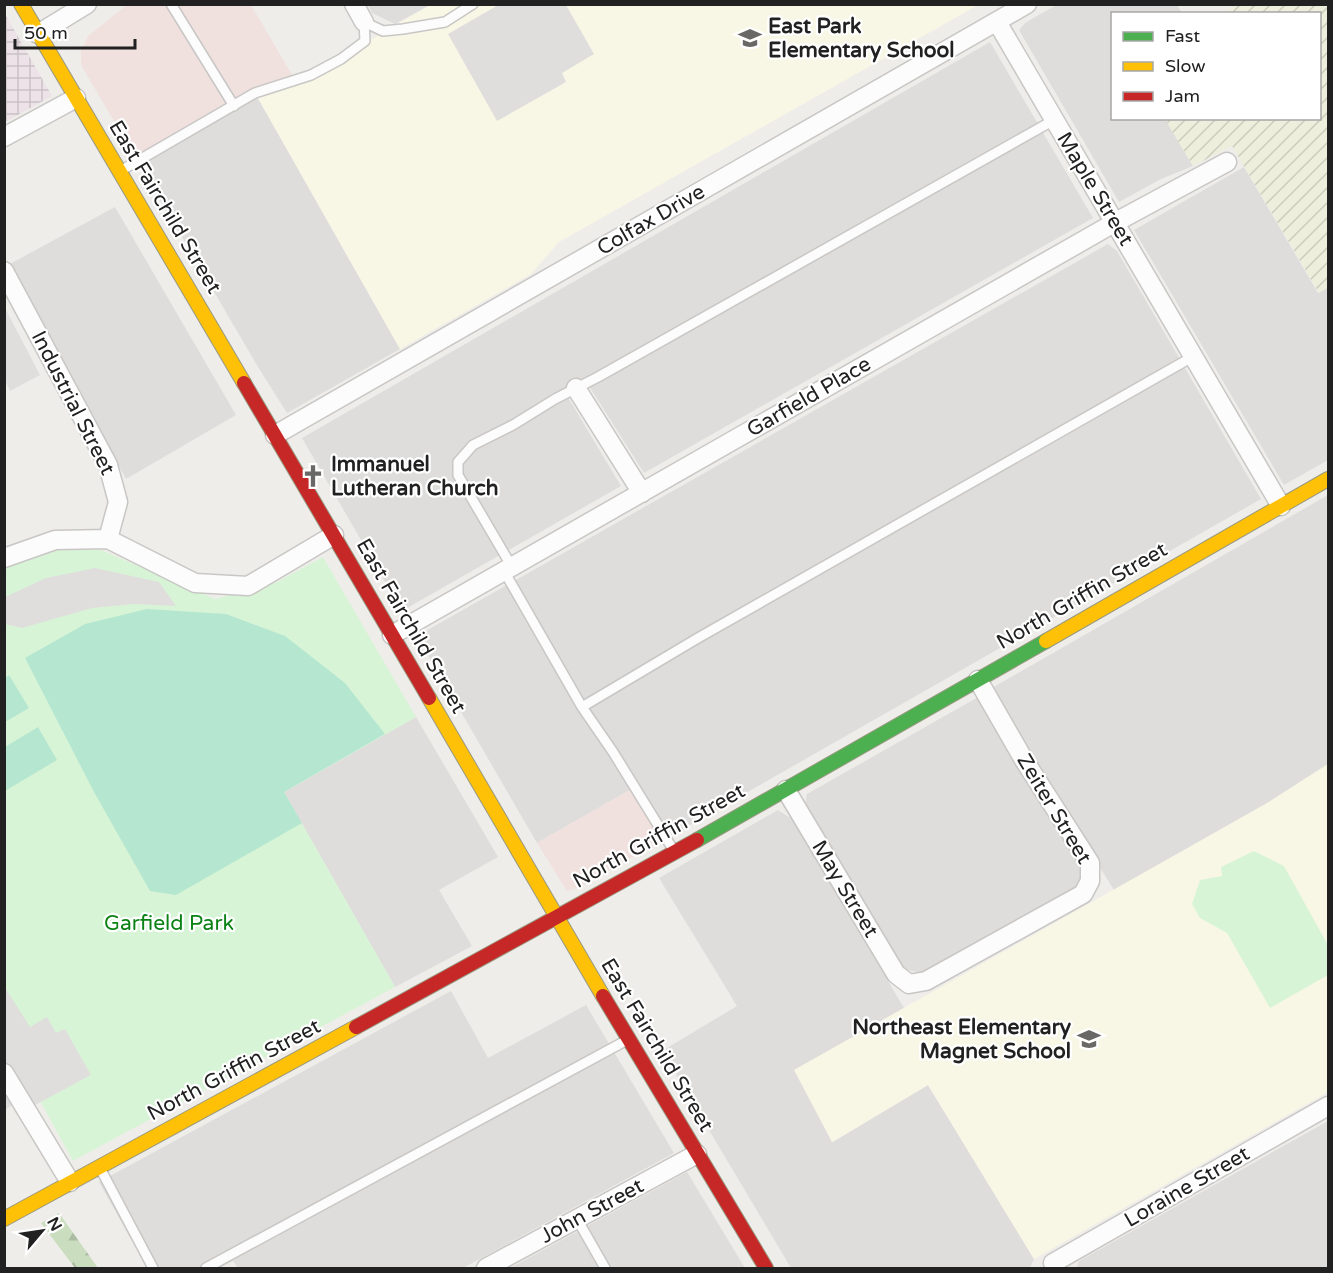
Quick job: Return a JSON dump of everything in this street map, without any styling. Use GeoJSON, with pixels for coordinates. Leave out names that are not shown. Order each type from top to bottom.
{"type":"FeatureCollection","features":[{"type":"Feature","properties":{"kind":"street","name":"East Fairchild Street"},"geometry":{"type":"LineString","coordinates":[[21,4],[557,918],[766,1269]]}},
{"type":"Feature","properties":{"kind":"street"},"geometry":{"type":"LineString","coordinates":[[38,34],[87,4]]}},
{"type":"Feature","properties":{"kind":"street"},"geometry":{"type":"LineString","coordinates":[[354,4],[364,22]]}},
{"type":"Feature","properties":{"kind":"street","name":"Colfax Drive"},"geometry":{"type":"LineString","coordinates":[[275,435],[1027,4]]}},
{"type":"Feature","properties":{"kind":"street","name":"Maple Street"},"geometry":{"type":"LineString","coordinates":[[997,22],[1281,506]]}},
{"type":"Feature","properties":{"kind":"street"},"geometry":{"type":"LineString","coordinates":[[4,137],[76,98]]}},
{"type":"Feature","properties":{"kind":"street","name":"Garfield Place"},"geometry":{"type":"LineString","coordinates":[[392,634],[1114,223],[1227,162]]}},
{"type":"Feature","properties":{"kind":"street","name":"Industrial Street"},"geometry":{"type":"LineString","coordinates":[[4,272],[108,465],[118,502],[108,539]]}},
{"type":"Feature","properties":{"kind":"street"},"geometry":{"type":"LineString","coordinates":[[576,388],[642,493]]}},
{"type":"Feature","properties":{"kind":"street","name":"North Griffin Street"},"geometry":{"type":"LineString","coordinates":[[4,1219],[557,918],[1329,478]]}},
{"type":"Feature","properties":{"kind":"street"},"geometry":{"type":"LineString","coordinates":[[4,558],[55,540],[108,539],[195,583],[248,586],[333,535]]}},
{"type":"Feature","properties":{"kind":"street","name":"Zeiter Street"},"geometry":{"type":"LineString","coordinates":[[909,984],[926,981],[1083,894],[1090,880],[1090,863],[1024,760],[978,680]]}},
{"type":"Feature","properties":{"kind":"street","name":"May Street"},"geometry":{"type":"LineString","coordinates":[[786,789],[896,974],[909,984]]}},
{"type":"Feature","properties":{"kind":"street"},"geometry":{"type":"LineString","coordinates":[[4,1073],[70,1182]]}},
{"type":"Feature","properties":{"kind":"street","name":"Loraine Street"},"geometry":{"type":"LineString","coordinates":[[1052,1267],[1329,1106]]}},
{"type":"Feature","properties":{"kind":"street","name":"John Street"},"geometry":{"type":"LineString","coordinates":[[486,1269],[697,1154]]}},
{"type":"Feature","properties":{"kind":"lane"},"geometry":{"type":"LineString","coordinates":[[171,4],[234,106]]}},
{"type":"Feature","properties":{"kind":"lane"},"geometry":{"type":"LineString","coordinates":[[119,172],[255,93],[311,75],[341,58],[365,41],[364,22],[383,31],[403,29],[445,22],[473,4]]}},
{"type":"Feature","properties":{"kind":"lane"},"geometry":{"type":"LineString","coordinates":[[674,852],[613,752],[582,707],[458,475],[458,462],[473,445],[513,425],[1054,120]]}},
{"type":"Feature","properties":{"kind":"lane"},"geometry":{"type":"LineString","coordinates":[[582,707],[698,638],[1195,356]]}},
{"type":"Feature","properties":{"kind":"lane"},"geometry":{"type":"LineString","coordinates":[[206,1269],[629,1039]]}},
{"type":"Feature","properties":{"kind":"lane"},"geometry":{"type":"LineString","coordinates":[[99,1166],[153,1269]]}},
{"type":"Feature","properties":{"kind":"lane"},"geometry":{"type":"LineString","coordinates":[[577,1219],[605,1269]]}},
{"type":"Feature","properties":{"kind":"shaded area"},"geometry":{"type":"Polygon","coordinates":[[[500,4],[566,5],[594,54],[562,73],[566,82],[497,121],[448,34],[500,4]]]}},
{"type":"Feature","properties":{"kind":"shaded area"},"geometry":{"type":"Polygon","coordinates":[[[1237,4],[1328,5],[1328,287],[1319,293],[1232,146],[1193,166],[1166,120],[1321,120],[1321,12],[1225,12],[1237,4]]]}},
{"type":"Feature","properties":{"kind":"shaded area"},"geometry":{"type":"Polygon","coordinates":[[[127,5],[251,5],[295,80],[255,93],[138,162],[81,65],[81,51],[88,36],[127,5]]]}},
{"type":"Feature","properties":{"kind":"shaded area"},"geometry":{"type":"Polygon","coordinates":[[[368,5],[430,5],[395,24],[372,13],[368,5]]]}},
{"type":"Feature","properties":{"kind":"shaded area"},"geometry":{"type":"Polygon","coordinates":[[[430,5],[978,5],[559,242],[531,274],[400,349],[255,93],[311,75],[430,5]]]}},
{"type":"Feature","properties":{"kind":"shaded area"},"geometry":{"type":"Polygon","coordinates":[[[1056,5],[1177,5],[1181,12],[1111,12],[1111,120],[1166,120],[1193,166],[1161,179],[1119,202],[1019,30],[1025,23],[1056,5]]]}},
{"type":"Feature","properties":{"kind":"shaded area"},"geometry":{"type":"Polygon","coordinates":[[[5,14],[52,96],[4,122],[5,14]]]}},
{"type":"Feature","properties":{"kind":"shaded area"},"geometry":{"type":"Polygon","coordinates":[[[990,42],[1093,218],[644,473],[587,383],[566,394],[621,486],[402,611],[302,438],[990,42]]]}},
{"type":"Feature","properties":{"kind":"shaded area"},"geometry":{"type":"Polygon","coordinates":[[[255,93],[400,349],[287,413],[138,162],[255,93]]]}},
{"type":"Feature","properties":{"kind":"shaded area"},"geometry":{"type":"Polygon","coordinates":[[[1244,167],[1318,293],[1328,287],[1328,460],[1284,485],[1134,230],[1244,167]]]}},
{"type":"Feature","properties":{"kind":"shaded area"},"geometry":{"type":"Polygon","coordinates":[[[115,207],[236,415],[126,479],[8,265],[115,207]]]}},
{"type":"Feature","properties":{"kind":"shaded area"},"geometry":{"type":"Polygon","coordinates":[[[1108,244],[1117,251],[1261,499],[667,838],[635,787],[537,843],[417,636],[1108,244]]]}},
{"type":"Feature","properties":{"kind":"shaded area"},"geometry":{"type":"Polygon","coordinates":[[[5,308],[40,375],[10,391],[5,380],[5,308]]]}},
{"type":"Feature","properties":{"kind":"shaded area"},"geometry":{"type":"Polygon","coordinates":[[[1328,495],[1328,764],[1269,802],[1114,890],[1032,759],[992,688],[1328,495]]]}},
{"type":"Feature","properties":{"kind":"shaded area"},"geometry":{"type":"Polygon","coordinates":[[[95,568],[159,582],[176,606],[134,604],[92,608],[22,628],[5,624],[5,597],[46,578],[95,568]]]}},
{"type":"Feature","properties":{"kind":"shaded area"},"geometry":{"type":"Polygon","coordinates":[[[980,696],[1084,866],[1080,885],[926,974],[903,969],[805,805],[807,794],[980,696]]]}},
{"type":"Feature","properties":{"kind":"shaded area"},"geometry":{"type":"Polygon","coordinates":[[[416,717],[498,857],[439,890],[472,946],[395,987],[284,792],[416,717]]]}},
{"type":"Feature","properties":{"kind":"shaded area","name":"Northeast Elementary Magnet School"},"geometry":{"type":"Polygon","coordinates":[[[1328,764],[1328,1092],[1034,1259],[928,1085],[832,1142],[794,1070],[1269,802],[1328,764]]]}},
{"type":"Feature","properties":{"kind":"shaded area"},"geometry":{"type":"Polygon","coordinates":[[[635,787],[667,838],[578,888],[567,891],[537,843],[635,787]]]}},
{"type":"Feature","properties":{"kind":"shaded area"},"geometry":{"type":"Polygon","coordinates":[[[778,810],[792,819],[904,1008],[795,1070],[833,1142],[928,1085],[1034,1259],[1030,1268],[791,1268],[662,1051],[737,1006],[659,878],[778,810]]]}},
{"type":"Feature","properties":{"kind":"shaded area"},"geometry":{"type":"Polygon","coordinates":[[[4,986],[30,1027],[47,1017],[56,1033],[65,1029],[91,1075],[35,1105],[12,1105],[5,1110],[4,986]]]}},
{"type":"Feature","properties":{"kind":"shaded area"},"geometry":{"type":"Polygon","coordinates":[[[451,991],[488,1058],[586,1005],[674,1153],[463,1268],[238,1268],[233,1261],[219,1268],[147,1268],[99,1182],[451,991]]]}},
{"type":"Feature","properties":{"kind":"shaded area"},"geometry":{"type":"Polygon","coordinates":[[[1328,1121],[1328,1268],[1077,1268],[1079,1261],[1328,1121]]]}},
{"type":"Feature","properties":{"kind":"shaded area"},"geometry":{"type":"Polygon","coordinates":[[[687,1172],[745,1268],[510,1268],[687,1172]]]}},
{"type":"Feature","properties":{"kind":"green space","name":"Garfield Park"},"geometry":{"type":"Polygon","coordinates":[[[50,549],[101,550],[215,599],[275,583],[323,557],[416,717],[284,792],[395,987],[73,1161],[5,1037],[4,568],[50,549]]]}},
{"type":"Feature","properties":{"kind":"green space"},"geometry":{"type":"Polygon","coordinates":[[[147,609],[226,614],[285,636],[345,683],[385,734],[284,792],[302,823],[176,895],[150,891],[94,792],[25,658],[85,624],[147,609]]]}},
{"type":"Feature","properties":{"kind":"green space"},"geometry":{"type":"Polygon","coordinates":[[[9,675],[29,708],[5,722],[5,678],[9,675]]]}},
{"type":"Feature","properties":{"kind":"green space"},"geometry":{"type":"Polygon","coordinates":[[[38,727],[57,760],[5,791],[5,747],[38,727]]]}},
{"type":"Feature","properties":{"kind":"green space"},"geometry":{"type":"Polygon","coordinates":[[[1254,851],[1284,866],[1328,945],[1328,975],[1270,1008],[1227,933],[1200,918],[1192,904],[1200,880],[1222,876],[1221,867],[1254,851]]]}},
{"type":"Feature","properties":{"kind":"green space"},"geometry":{"type":"Polygon","coordinates":[[[59,1213],[98,1268],[75,1268],[41,1223],[59,1213]]]}},
{"type":"Feature","properties":{"kind":"traffic: fast"},"geometry":{"type":"LineString","coordinates":[[697,840],[1046,641]]}},
{"type":"Feature","properties":{"kind":"traffic: slow"},"geometry":{"type":"LineString","coordinates":[[21,4],[244,383]]}},
{"type":"Feature","properties":{"kind":"traffic: slow"},"geometry":{"type":"LineString","coordinates":[[1046,641],[1328,479]]}},
{"type":"Feature","properties":{"kind":"traffic: slow"},"geometry":{"type":"LineString","coordinates":[[429,698],[603,996]]}},
{"type":"Feature","properties":{"kind":"traffic: slow"},"geometry":{"type":"LineString","coordinates":[[4,1219],[356,1027]]}},
{"type":"Feature","properties":{"kind":"traffic: jam"},"geometry":{"type":"LineString","coordinates":[[244,383],[429,698]]}},
{"type":"Feature","properties":{"kind":"traffic: jam"},"geometry":{"type":"LineString","coordinates":[[356,1027],[697,840]]}},
{"type":"Feature","properties":{"kind":"traffic: jam"},"geometry":{"type":"LineString","coordinates":[[603,996],[766,1268]]}},
{"type":"Feature","properties":{"kind":"place","name":"East Park Elementary School"},"geometry":{"type":"Point","coordinates":[750,38]}},
{"type":"Feature","properties":{"kind":"place","name":"Immanuel Lutheran Church"},"geometry":{"type":"Point","coordinates":[313,476]}},
{"type":"Feature","properties":{"kind":"place","name":"Northeast Elementary Magnet School"},"geometry":{"type":"Point","coordinates":[1089,1039]}}]}
